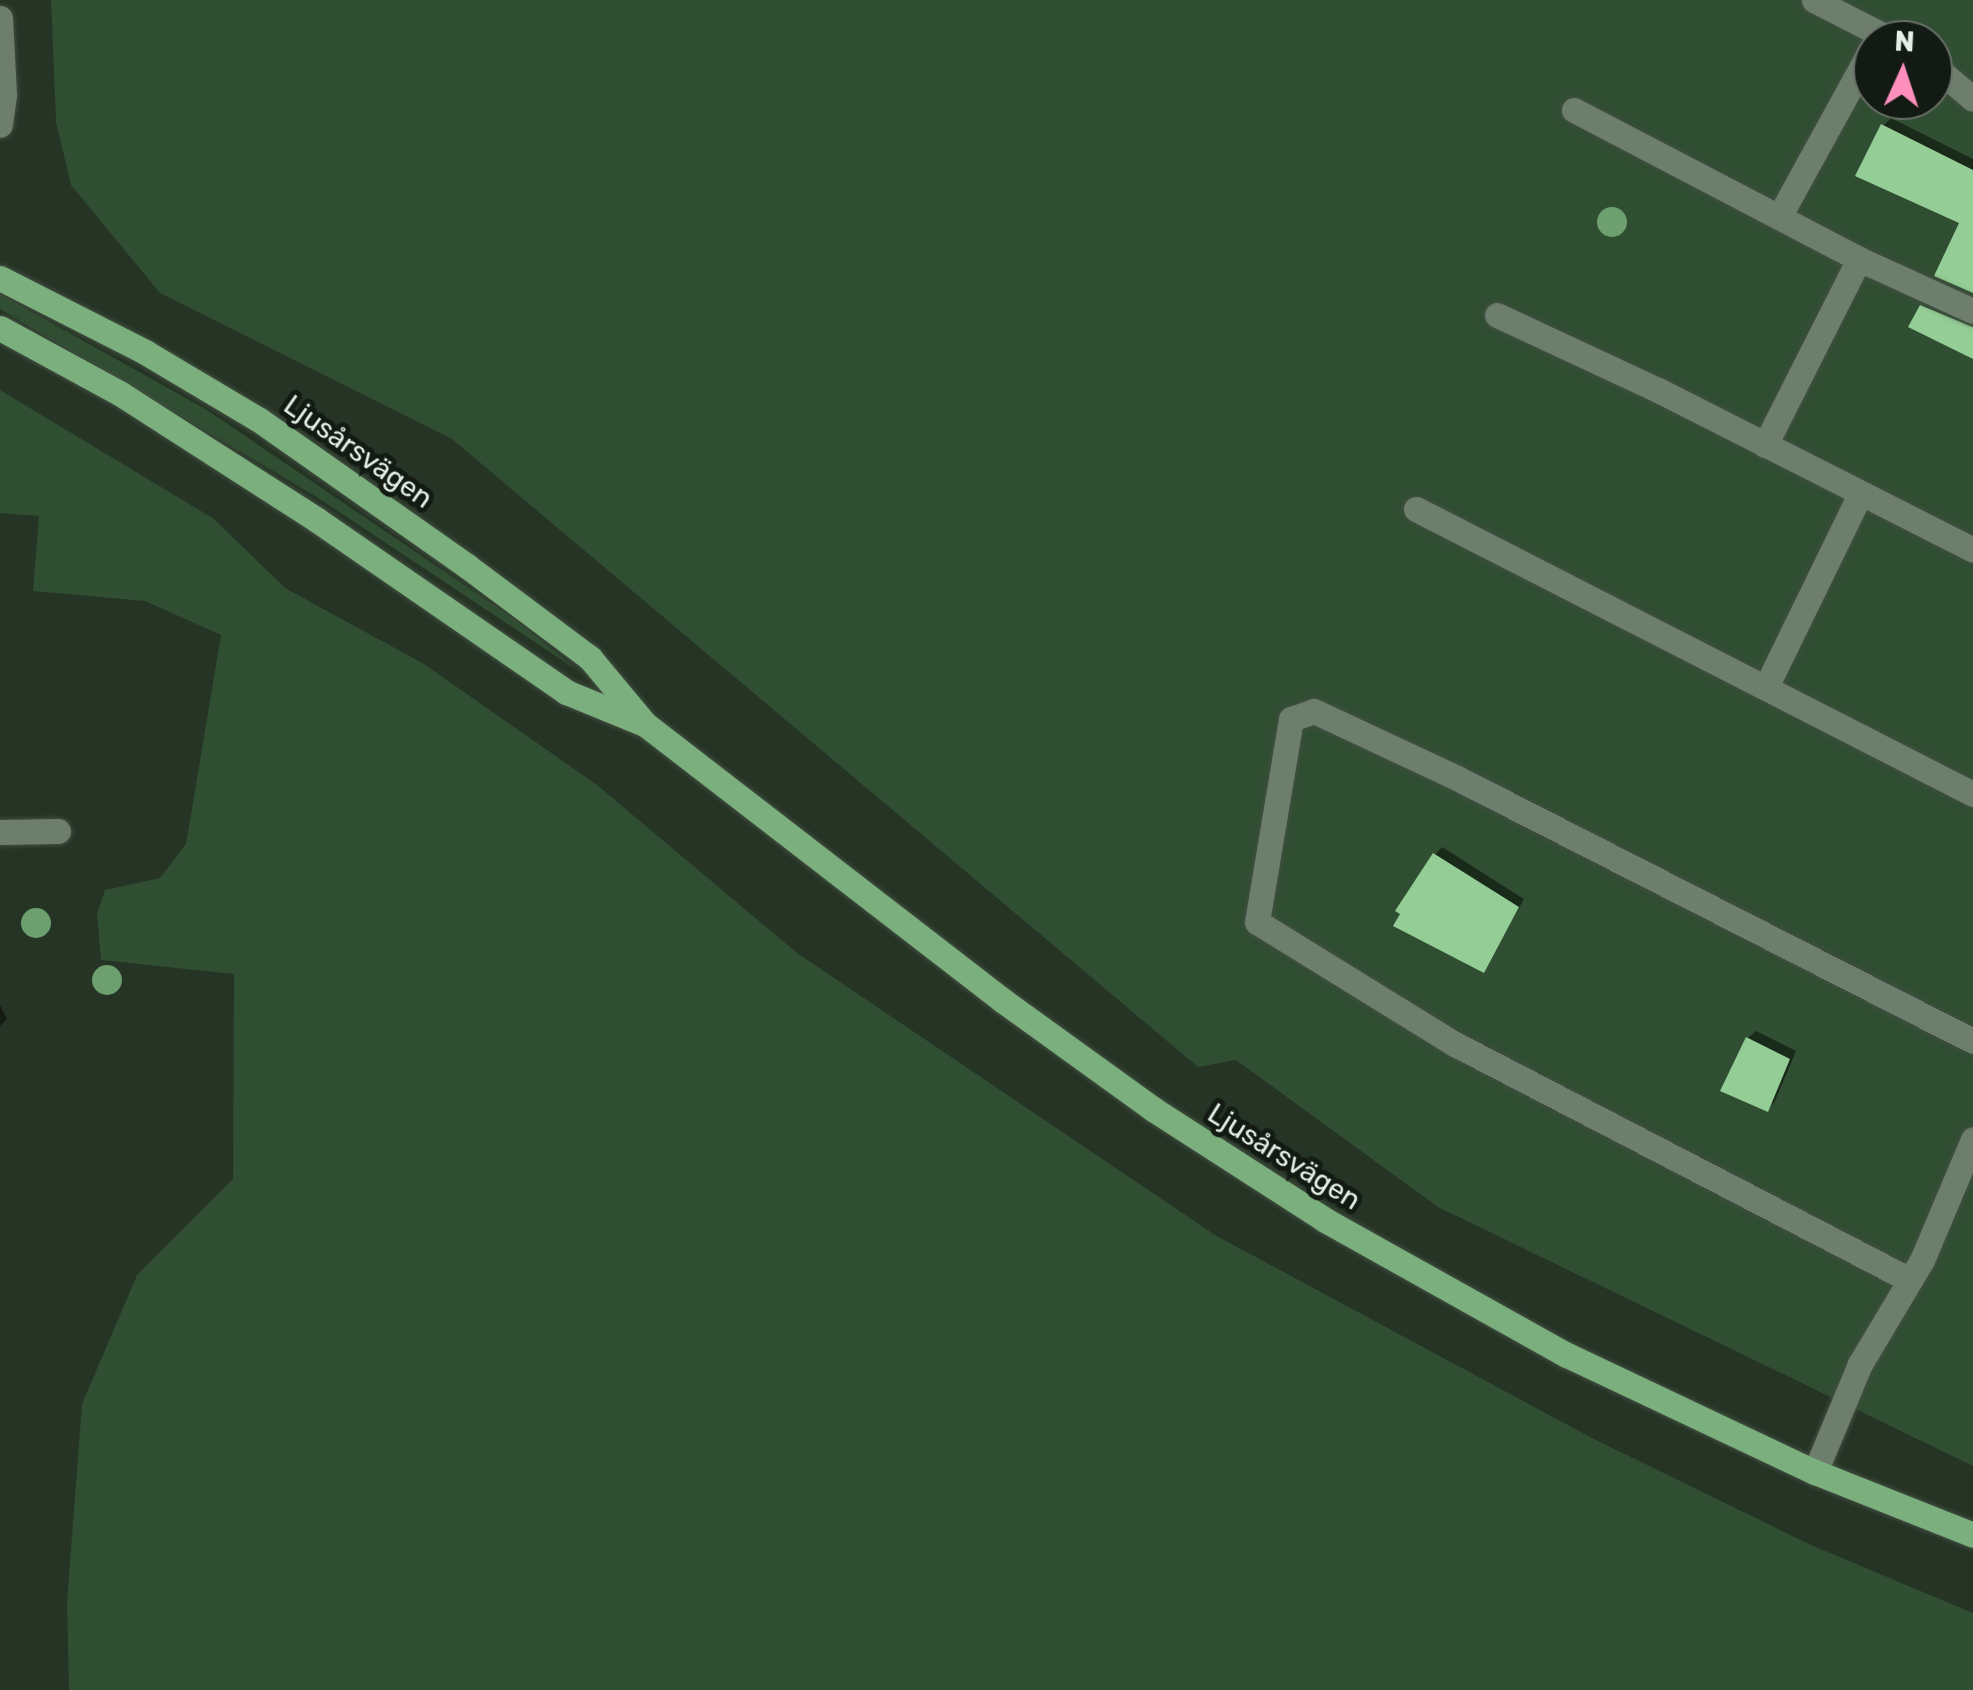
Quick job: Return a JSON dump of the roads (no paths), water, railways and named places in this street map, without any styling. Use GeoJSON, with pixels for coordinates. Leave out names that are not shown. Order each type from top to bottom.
{"type":"FeatureCollection","features":[{"type":"Feature","properties":{"kind":"main road","name":"Ljusårsvägen"},"geometry":{"type":"LineString","coordinates":[[0,278],[145,352],[258,419],[590,658],[645,724],[1032,1022],[1153,1110],[1294,1200],[1567,1355],[1815,1472],[1968,1537]]}},
{"type":"Feature","properties":{"kind":"main road","name":"Ljusårsvägen"},"geometry":{"type":"LineString","coordinates":[[0,328],[120,394],[302,510],[566,692],[645,724]]}},
{"type":"Feature","properties":{"kind":"street"},"geometry":{"type":"LineString","coordinates":[[1814,0],[1853,24]]}},
{"type":"Feature","properties":{"kind":"street"},"geometry":{"type":"LineString","coordinates":[[0,18],[4,94],[0,125]]}},
{"type":"Feature","properties":{"kind":"street"},"geometry":{"type":"LineString","coordinates":[[1953,82],[1973,99]]}},
{"type":"Feature","properties":{"kind":"street"},"geometry":{"type":"LineString","coordinates":[[1779,217],[1853,87]]}},
{"type":"Feature","properties":{"kind":"street"},"geometry":{"type":"LineString","coordinates":[[1574,110],[1860,259],[1973,311]]}},
{"type":"Feature","properties":{"kind":"street"},"geometry":{"type":"LineString","coordinates":[[1766,445],[1860,259]]}},
{"type":"Feature","properties":{"kind":"street"},"geometry":{"type":"LineString","coordinates":[[1497,316],[1973,550]]}},
{"type":"Feature","properties":{"kind":"street"},"geometry":{"type":"LineString","coordinates":[[1766,687],[1860,494]]}},
{"type":"Feature","properties":{"kind":"street"},"geometry":{"type":"LineString","coordinates":[[1416,509],[1973,794]]}},
{"type":"Feature","properties":{"kind":"street"},"geometry":{"type":"LineString","coordinates":[[1910,1280],[1452,1043],[1257,922],[1291,719],[1314,711],[1459,779],[1973,1041]]}},
{"type":"Feature","properties":{"kind":"street"},"geometry":{"type":"LineString","coordinates":[[0,832],[58,831]]}},
{"type":"Feature","properties":{"kind":"street"},"geometry":{"type":"LineString","coordinates":[[1815,1472],[1860,1364],[1910,1280],[1973,1139]]}}]}
